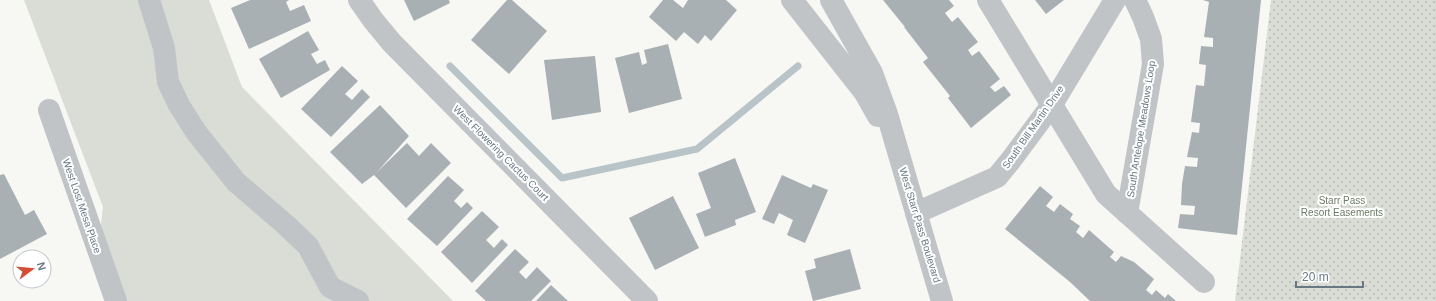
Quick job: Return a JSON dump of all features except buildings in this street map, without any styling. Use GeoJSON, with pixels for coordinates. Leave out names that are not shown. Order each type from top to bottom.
{"type":"FeatureCollection","features":[{"type":"Feature","properties":{"kind":"street"},"geometry":{"type":"LineString","coordinates":[[149,0],[164,48],[168,82],[179,105],[196,132],[236,182],[308,246],[330,287],[358,301]]}},
{"type":"Feature","properties":{"kind":"street","name":"West Flowering Cactus Court"},"geometry":{"type":"LineString","coordinates":[[359,0],[392,43],[647,301]]}},
{"type":"Feature","properties":{"kind":"street","name":"West Starr Pass Boulevard"},"geometry":{"type":"LineString","coordinates":[[792,0],[865,93],[897,150]]}},
{"type":"Feature","properties":{"kind":"street","name":"West Starr Pass Boulevard"},"geometry":{"type":"LineString","coordinates":[[831,0],[872,72],[888,114],[897,150],[942,301]]}},
{"type":"Feature","properties":{"kind":"street","name":"South Antelope Meadows Loop"},"geometry":{"type":"LineString","coordinates":[[988,0],[1051,106],[1106,194],[1204,282]]}},
{"type":"Feature","properties":{"kind":"street","name":"South Bill Martin Drive"},"geometry":{"type":"LineString","coordinates":[[916,213],[997,177],[1051,106],[1115,0]]}},
{"type":"Feature","properties":{"kind":"street","name":"South Antelope Meadows Loop"},"geometry":{"type":"LineString","coordinates":[[1127,213],[1153,64],[1151,39],[1144,17],[1135,0]]}},
{"type":"Feature","properties":{"kind":"street","name":"West Lost Mesa Place"},"geometry":{"type":"LineString","coordinates":[[49,110],[116,301]]}},
{"type":"Feature","properties":{"kind":"green space"},"geometry":{"type":"Polygon","coordinates":[[[24,0],[209,0],[242,87],[453,301],[117,301],[98,250],[103,207],[24,0]]]}},
{"type":"Feature","properties":{"kind":"green space","name":"Starr Pass Resort Easements"},"geometry":{"type":"Polygon","coordinates":[[[1271,0],[1436,0],[1436,301],[1235,301],[1271,0]]]}},
{"type":"Feature","properties":{"kind":"waterway"},"geometry":{"type":"LineString","coordinates":[[450,66],[562,178],[697,149],[798,66]]}}]}
